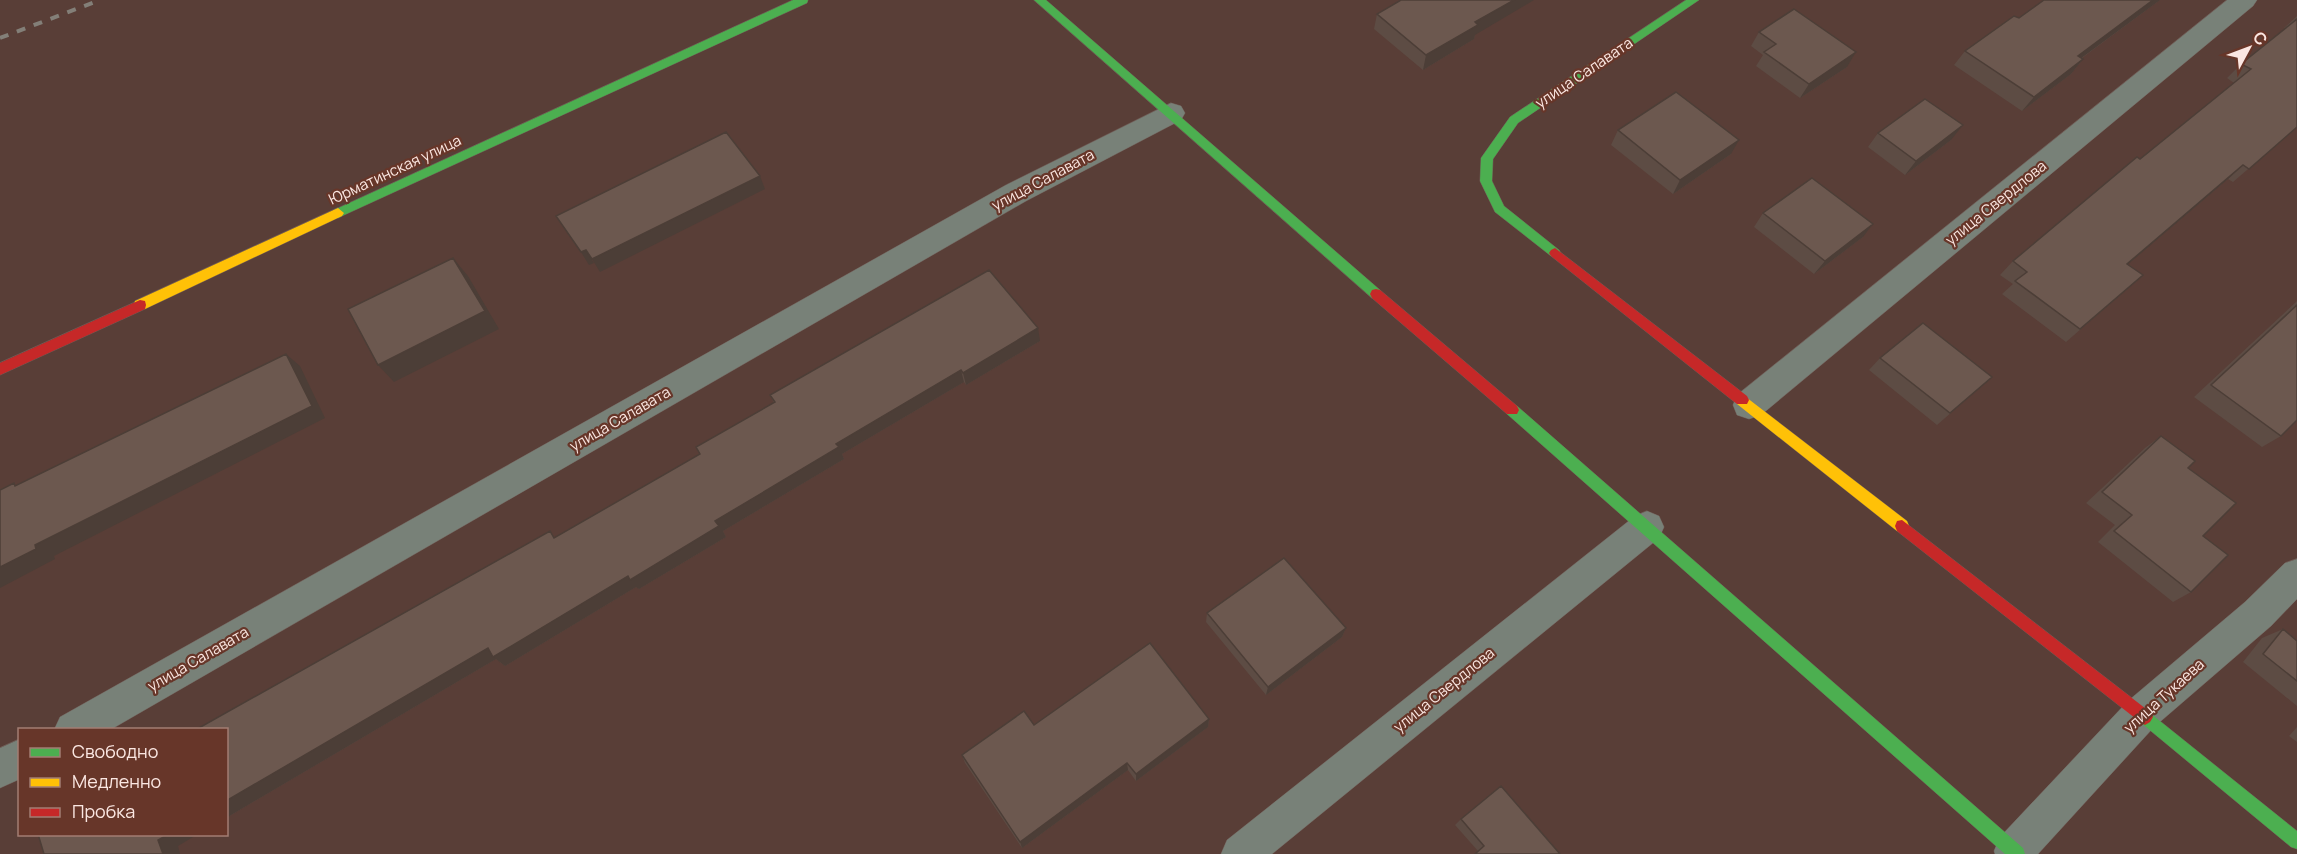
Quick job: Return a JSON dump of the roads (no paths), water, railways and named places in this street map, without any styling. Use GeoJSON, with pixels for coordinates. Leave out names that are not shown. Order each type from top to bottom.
{"type":"FeatureCollection","features":[{"type":"Feature","properties":{"kind":"street","name":"Юрматинская улица"},"geometry":{"type":"LineString","coordinates":[[0,369],[803,0]]}},
{"type":"Feature","properties":{"kind":"street"},"geometry":{"type":"LineString","coordinates":[[1039,0],[1647,527],[2015,853]]}},
{"type":"Feature","properties":{"kind":"street","name":"улица Салавата"},"geometry":{"type":"LineString","coordinates":[[1694,0],[1514,120],[1487,158],[1486,181],[1499,209],[1749,405]]}},
{"type":"Feature","properties":{"kind":"street","name":"улица Свердлова"},"geometry":{"type":"LineString","coordinates":[[1749,405],[2244,0]]}},
{"type":"Feature","properties":{"kind":"street","name":"улица Салавата"},"geometry":{"type":"LineString","coordinates":[[75,728],[1016,193],[1171,113]]}},
{"type":"Feature","properties":{"kind":"street"},"geometry":{"type":"LineString","coordinates":[[1749,405],[2141,714],[2297,841]]}},
{"type":"Feature","properties":{"kind":"street","name":"улица Свердлова"},"geometry":{"type":"LineString","coordinates":[[1241,854],[1647,527]]}},
{"type":"Feature","properties":{"kind":"street","name":"улица Тукаева"},"geometry":{"type":"LineString","coordinates":[[2015,853],[2141,714],[2258,614],[2297,575]]}},
{"type":"Feature","properties":{"kind":"street"},"geometry":{"type":"LineString","coordinates":[[0,769],[18,759]]}},
{"type":"Feature","properties":{"kind":"railway"},"geometry":{"type":"LineString","coordinates":[[0,38],[100,0]]}}]}
